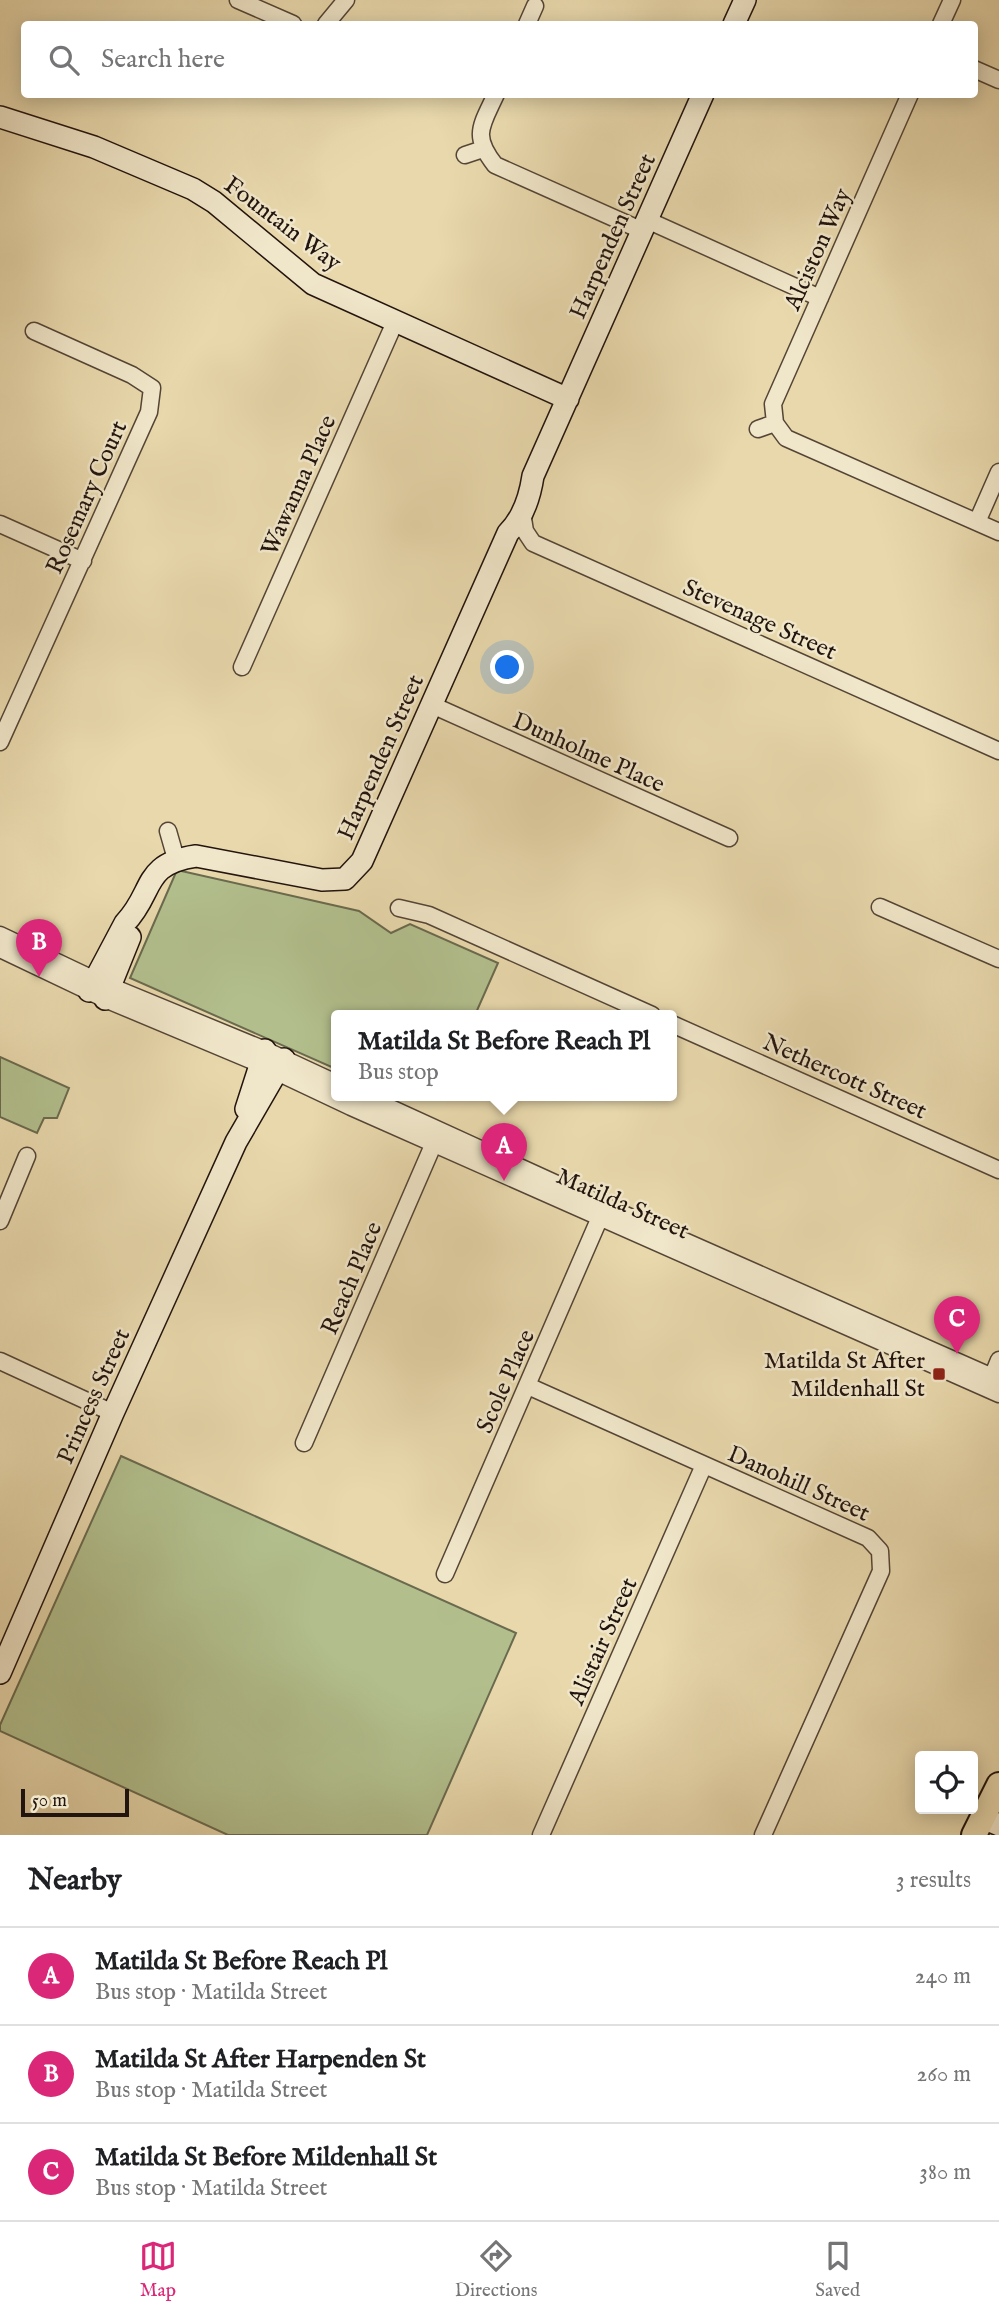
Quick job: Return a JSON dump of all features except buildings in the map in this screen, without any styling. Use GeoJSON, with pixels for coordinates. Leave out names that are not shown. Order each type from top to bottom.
{"type":"FeatureCollection","features":[{"type":"Feature","properties":{"kind":"main road"},"geometry":{"type":"LineString","coordinates":[[985,1826],[999,1785]]}},
{"type":"Feature","properties":{"kind":"street"},"geometry":{"type":"LineString","coordinates":[[238,0],[286,21]]}},
{"type":"Feature","properties":{"kind":"street"},"geometry":{"type":"LineString","coordinates":[[328,21],[346,0]]}},
{"type":"Feature","properties":{"kind":"street"},"geometry":{"type":"LineString","coordinates":[[735,21],[745,0]]}},
{"type":"Feature","properties":{"kind":"street"},"geometry":{"type":"LineString","coordinates":[[942,21],[952,0]]}},
{"type":"Feature","properties":{"kind":"street"},"geometry":{"type":"LineString","coordinates":[[528,21],[535,6]]}},
{"type":"Feature","properties":{"kind":"street"},"geometry":{"type":"LineString","coordinates":[[978,70],[999,80]]}},
{"type":"Feature","properties":{"kind":"street"},"geometry":{"type":"LineString","coordinates":[[494,98],[481,128],[483,149],[495,165],[820,298]]}},
{"type":"Feature","properties":{"kind":"street","name":"Harpenden Street"},"geometry":{"type":"LineString","coordinates":[[176,859],[196,856],[322,880],[345,879],[362,861],[508,533],[517,524],[531,490],[533,475],[701,98]]}},
{"type":"Feature","properties":{"kind":"street","name":"Alciston Way"},"geometry":{"type":"LineString","coordinates":[[775,423],[773,404],[908,98]]}},
{"type":"Feature","properties":{"kind":"street","name":"Fountain Way"},"geometry":{"type":"LineString","coordinates":[[0,117],[94,147],[193,189],[214,202],[313,284],[568,399]]}},
{"type":"Feature","properties":{"kind":"street"},"geometry":{"type":"LineString","coordinates":[[465,155],[483,149]]}},
{"type":"Feature","properties":{"kind":"street","name":"Wawanna Place"},"geometry":{"type":"LineString","coordinates":[[242,667],[396,322]]}},
{"type":"Feature","properties":{"kind":"street","name":"Rosemary Court"},"geometry":{"type":"LineString","coordinates":[[1,736],[149,412],[152,388],[132,375],[34,331]]}},
{"type":"Feature","properties":{"kind":"street"},"geometry":{"type":"LineString","coordinates":[[758,429],[775,423],[786,438],[999,532]]}},
{"type":"Feature","properties":{"kind":"street"},"geometry":{"type":"LineString","coordinates":[[977,522],[999,472]]}},
{"type":"Feature","properties":{"kind":"street","name":"Harpenden Street"},"geometry":{"type":"LineString","coordinates":[[508,533],[507,521],[522,486],[533,475]]}},
{"type":"Feature","properties":{"kind":"street","name":"Stevenage Street"},"geometry":{"type":"LineString","coordinates":[[522,512],[525,531],[533,543],[999,751]]}},
{"type":"Feature","properties":{"kind":"street"},"geometry":{"type":"LineString","coordinates":[[0,524],[83,561]]}},
{"type":"Feature","properties":{"kind":"street","name":"Dunholme Place"},"geometry":{"type":"LineString","coordinates":[[432,705],[729,838]]}},
{"type":"Feature","properties":{"kind":"street"},"geometry":{"type":"LineString","coordinates":[[100,989],[125,923],[134,914],[148,885],[161,869],[176,859],[168,831]]}},
{"type":"Feature","properties":{"kind":"street"},"geometry":{"type":"LineString","coordinates":[[880,907],[999,959]]}},
{"type":"Feature","properties":{"kind":"street"},"geometry":{"type":"LineString","coordinates":[[399,908],[429,915],[641,1010]]}},
{"type":"Feature","properties":{"kind":"street","name":"Matilda Street"},"geometry":{"type":"LineString","coordinates":[[0,934],[100,989]]}},
{"type":"Feature","properties":{"kind":"street","name":"Matilda Street"},"geometry":{"type":"LineString","coordinates":[[0,949],[272,1061],[331,1088]]}},
{"type":"Feature","properties":{"kind":"street","name":"Nethercott Street"},"geometry":{"type":"LineString","coordinates":[[677,1026],[999,1170]]}},
{"type":"Feature","properties":{"kind":"street","name":"Matilda Street"},"geometry":{"type":"LineString","coordinates":[[272,1061],[331,1081]]}},
{"type":"Feature","properties":{"kind":"street","name":"Princess Street"},"geometry":{"type":"LineString","coordinates":[[0,1674],[113,1413],[272,1061]]}},
{"type":"Feature","properties":{"kind":"street","name":"Matilda Street"},"geometry":{"type":"LineString","coordinates":[[358,1101],[996,1388]]}},
{"type":"Feature","properties":{"kind":"street","name":"Matilda Street"},"geometry":{"type":"LineString","coordinates":[[373,1101],[436,1137]]}},
{"type":"Feature","properties":{"kind":"street","name":"Reach Place"},"geometry":{"type":"LineString","coordinates":[[304,1443],[436,1137]]}},
{"type":"Feature","properties":{"kind":"street"},"geometry":{"type":"LineString","coordinates":[[0,1221],[27,1156]]}},
{"type":"Feature","properties":{"kind":"street","name":"Scole Place"},"geometry":{"type":"LineString","coordinates":[[445,1574],[603,1212]]}},
{"type":"Feature","properties":{"kind":"street"},"geometry":{"type":"LineString","coordinates":[[996,1388],[999,1360]]}},
{"type":"Feature","properties":{"kind":"street"},"geometry":{"type":"LineString","coordinates":[[0,1361],[113,1413]]}},
{"type":"Feature","properties":{"kind":"street","name":"Danohill Street"},"geometry":{"type":"LineString","coordinates":[[528,1387],[868,1538],[880,1551],[881,1571],[762,1835]]}},
{"type":"Feature","properties":{"kind":"street","name":"Alistair Street"},"geometry":{"type":"LineString","coordinates":[[541,1835],[704,1465]]}},
{"type":"Feature","properties":{"kind":"green space"},"geometry":{"type":"Polygon","coordinates":[[[177,870],[359,911],[391,933],[410,924],[498,963],[477,1010],[331,1010],[331,1067],[130,978],[177,870]]]}},
{"type":"Feature","properties":{"kind":"green space"},"geometry":{"type":"Polygon","coordinates":[[[0,1057],[69,1088],[57,1118],[44,1118],[37,1133],[0,1117],[0,1057]]]}},
{"type":"Feature","properties":{"kind":"green space"},"geometry":{"type":"Polygon","coordinates":[[[121,1456],[516,1633],[427,1835],[228,1835],[0,1731],[0,1725],[121,1456]]]}},
{"type":"Feature","properties":{"kind":"place","name":"Matilda St After Harpenden St"},"geometry":{"type":"Point","coordinates":[39,977]}},
{"type":"Feature","properties":{"kind":"place","name":"Matilda St Before Reach Pl"},"geometry":{"type":"Point","coordinates":[504,1181]}},
{"type":"Feature","properties":{"kind":"place","name":"Matilda St Before Mildenhall St"},"geometry":{"type":"Point","coordinates":[957,1354]}},
{"type":"Feature","properties":{"kind":"place","name":"Matilda St After Mildenhall St"},"geometry":{"type":"Point","coordinates":[939,1374]}}]}
